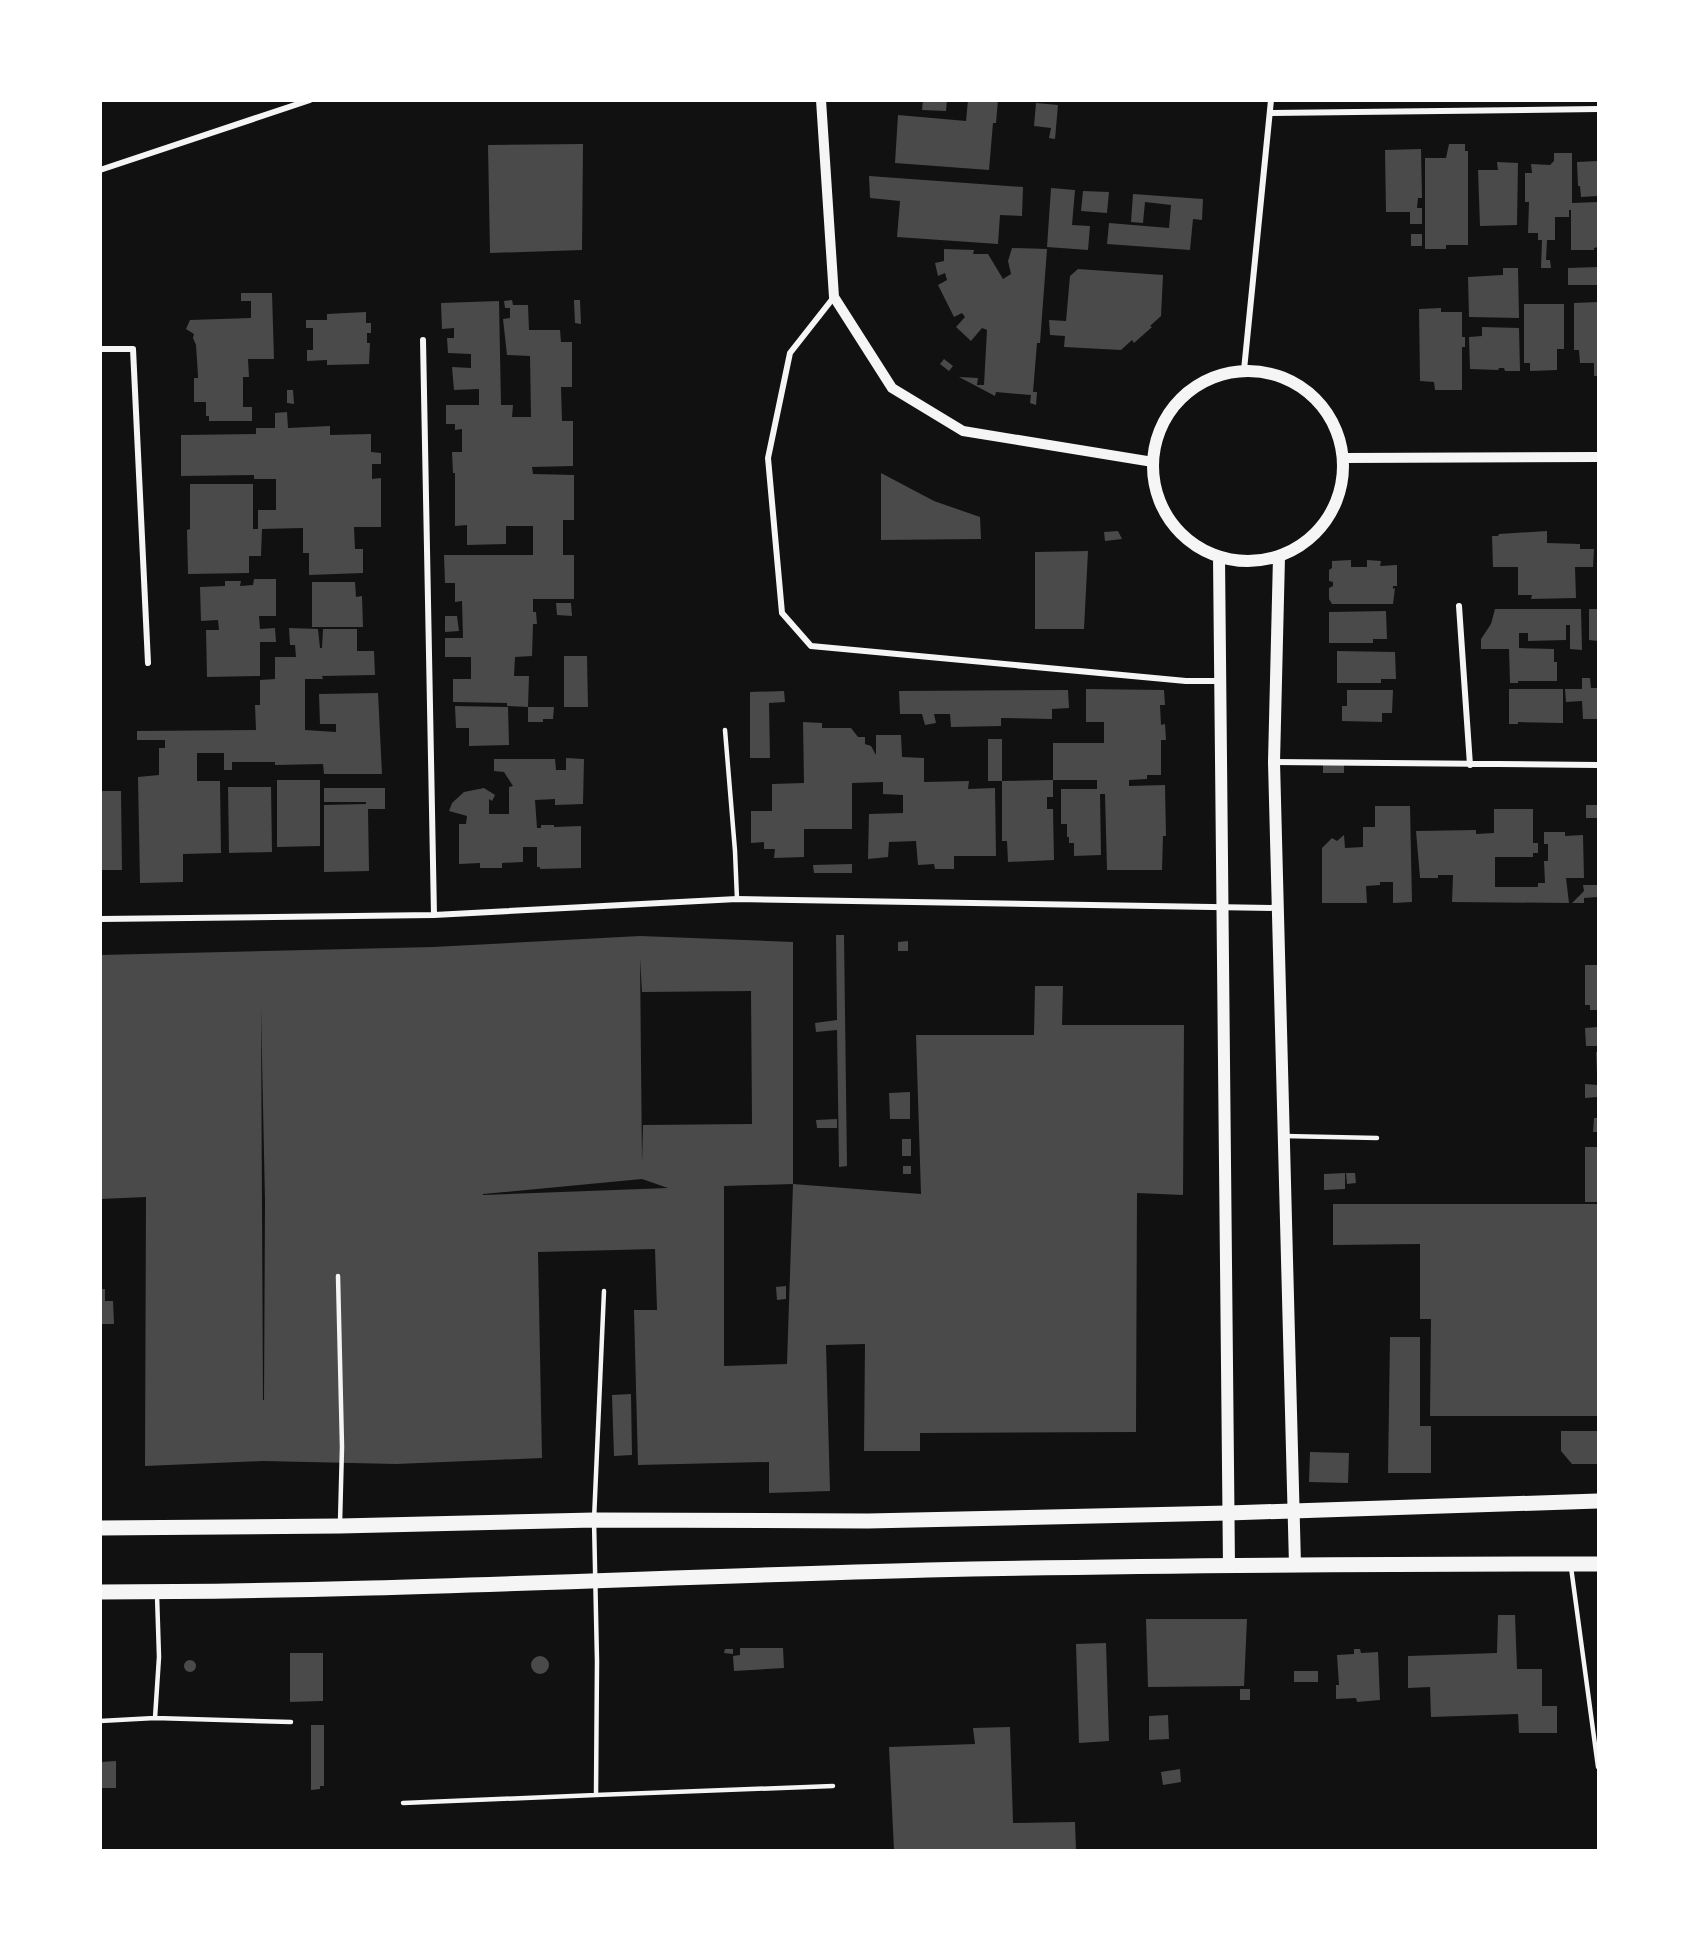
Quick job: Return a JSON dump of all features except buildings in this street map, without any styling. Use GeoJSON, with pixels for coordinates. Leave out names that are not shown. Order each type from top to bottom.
{"type":"FeatureCollection","features":[{"type":"Feature","properties":{"kind":"main road"},"geometry":{"type":"LineString","coordinates":[[1244,370],[1281,376],[1312,394],[1334,423],[1344,458],[1341,490],[1328,519],[1306,542],[1279,557],[1249,561],[1219,557],[1183,537],[1160,503],[1153,462],[1161,428],[1180,399],[1210,379],[1244,370]]}},
{"type":"Feature","properties":{"kind":"main road"},"geometry":{"type":"LineString","coordinates":[[1219,557],[1229,1567]]}},
{"type":"Feature","properties":{"kind":"main road"},"geometry":{"type":"LineString","coordinates":[[1279,557],[1275,762],[1295,1565]]}},
{"type":"Feature","properties":{"kind":"main road"},"geometry":{"type":"LineString","coordinates":[[100,1528],[340,1526],[594,1520],[868,1521],[1228,1513],[1599,1501]]}},
{"type":"Feature","properties":{"kind":"main road"},"geometry":{"type":"LineString","coordinates":[[100,1592],[594,1581],[929,1570],[1599,1564]]}},
{"type":"Feature","properties":{"kind":"street"},"geometry":{"type":"LineString","coordinates":[[100,170],[310,100]]}},
{"type":"Feature","properties":{"kind":"street"},"geometry":{"type":"LineString","coordinates":[[821,100],[834,297],[892,388],[963,431],[1153,462]]}},
{"type":"Feature","properties":{"kind":"street"},"geometry":{"type":"LineString","coordinates":[[1244,370],[1271,100]]}},
{"type":"Feature","properties":{"kind":"street"},"geometry":{"type":"LineString","coordinates":[[1270,113],[1599,109]]}},
{"type":"Feature","properties":{"kind":"street"},"geometry":{"type":"LineString","coordinates":[[834,297],[790,353],[768,458],[783,613],[810,646],[1186,681],[1219,681]]}},
{"type":"Feature","properties":{"kind":"street"},"geometry":{"type":"LineString","coordinates":[[423,340],[434,915]]}},
{"type":"Feature","properties":{"kind":"street"},"geometry":{"type":"LineString","coordinates":[[100,349],[133,350],[148,663]]}},
{"type":"Feature","properties":{"kind":"street"},"geometry":{"type":"LineString","coordinates":[[1344,458],[1599,457]]}},
{"type":"Feature","properties":{"kind":"street"},"geometry":{"type":"LineString","coordinates":[[1459,606],[1470,765]]}},
{"type":"Feature","properties":{"kind":"street"},"geometry":{"type":"LineString","coordinates":[[1275,762],[1599,765]]}},
{"type":"Feature","properties":{"kind":"street"},"geometry":{"type":"LineString","coordinates":[[100,919],[434,915],[737,898],[1278,908]]}},
{"type":"Feature","properties":{"kind":"lane"},"geometry":{"type":"LineString","coordinates":[[725,730],[737,898]]}},
{"type":"Feature","properties":{"kind":"lane"},"geometry":{"type":"LineString","coordinates":[[1284,1137],[1377,1138]]}},
{"type":"Feature","properties":{"kind":"lane"},"geometry":{"type":"LineString","coordinates":[[338,1276],[342,1446],[340,1526]]}},
{"type":"Feature","properties":{"kind":"lane"},"geometry":{"type":"LineString","coordinates":[[597,1795],[594,1520],[604,1291]]}},
{"type":"Feature","properties":{"kind":"lane"},"geometry":{"type":"LineString","coordinates":[[1571,1564],[1599,1767]]}},
{"type":"Feature","properties":{"kind":"lane"},"geometry":{"type":"LineString","coordinates":[[155,1719],[159,1657],[157,1592]]}},
{"type":"Feature","properties":{"kind":"lane"},"geometry":{"type":"LineString","coordinates":[[100,1721],[155,1719],[291,1722]]}},
{"type":"Feature","properties":{"kind":"lane"},"geometry":{"type":"LineString","coordinates":[[403,1803],[833,1786]]}}]}
